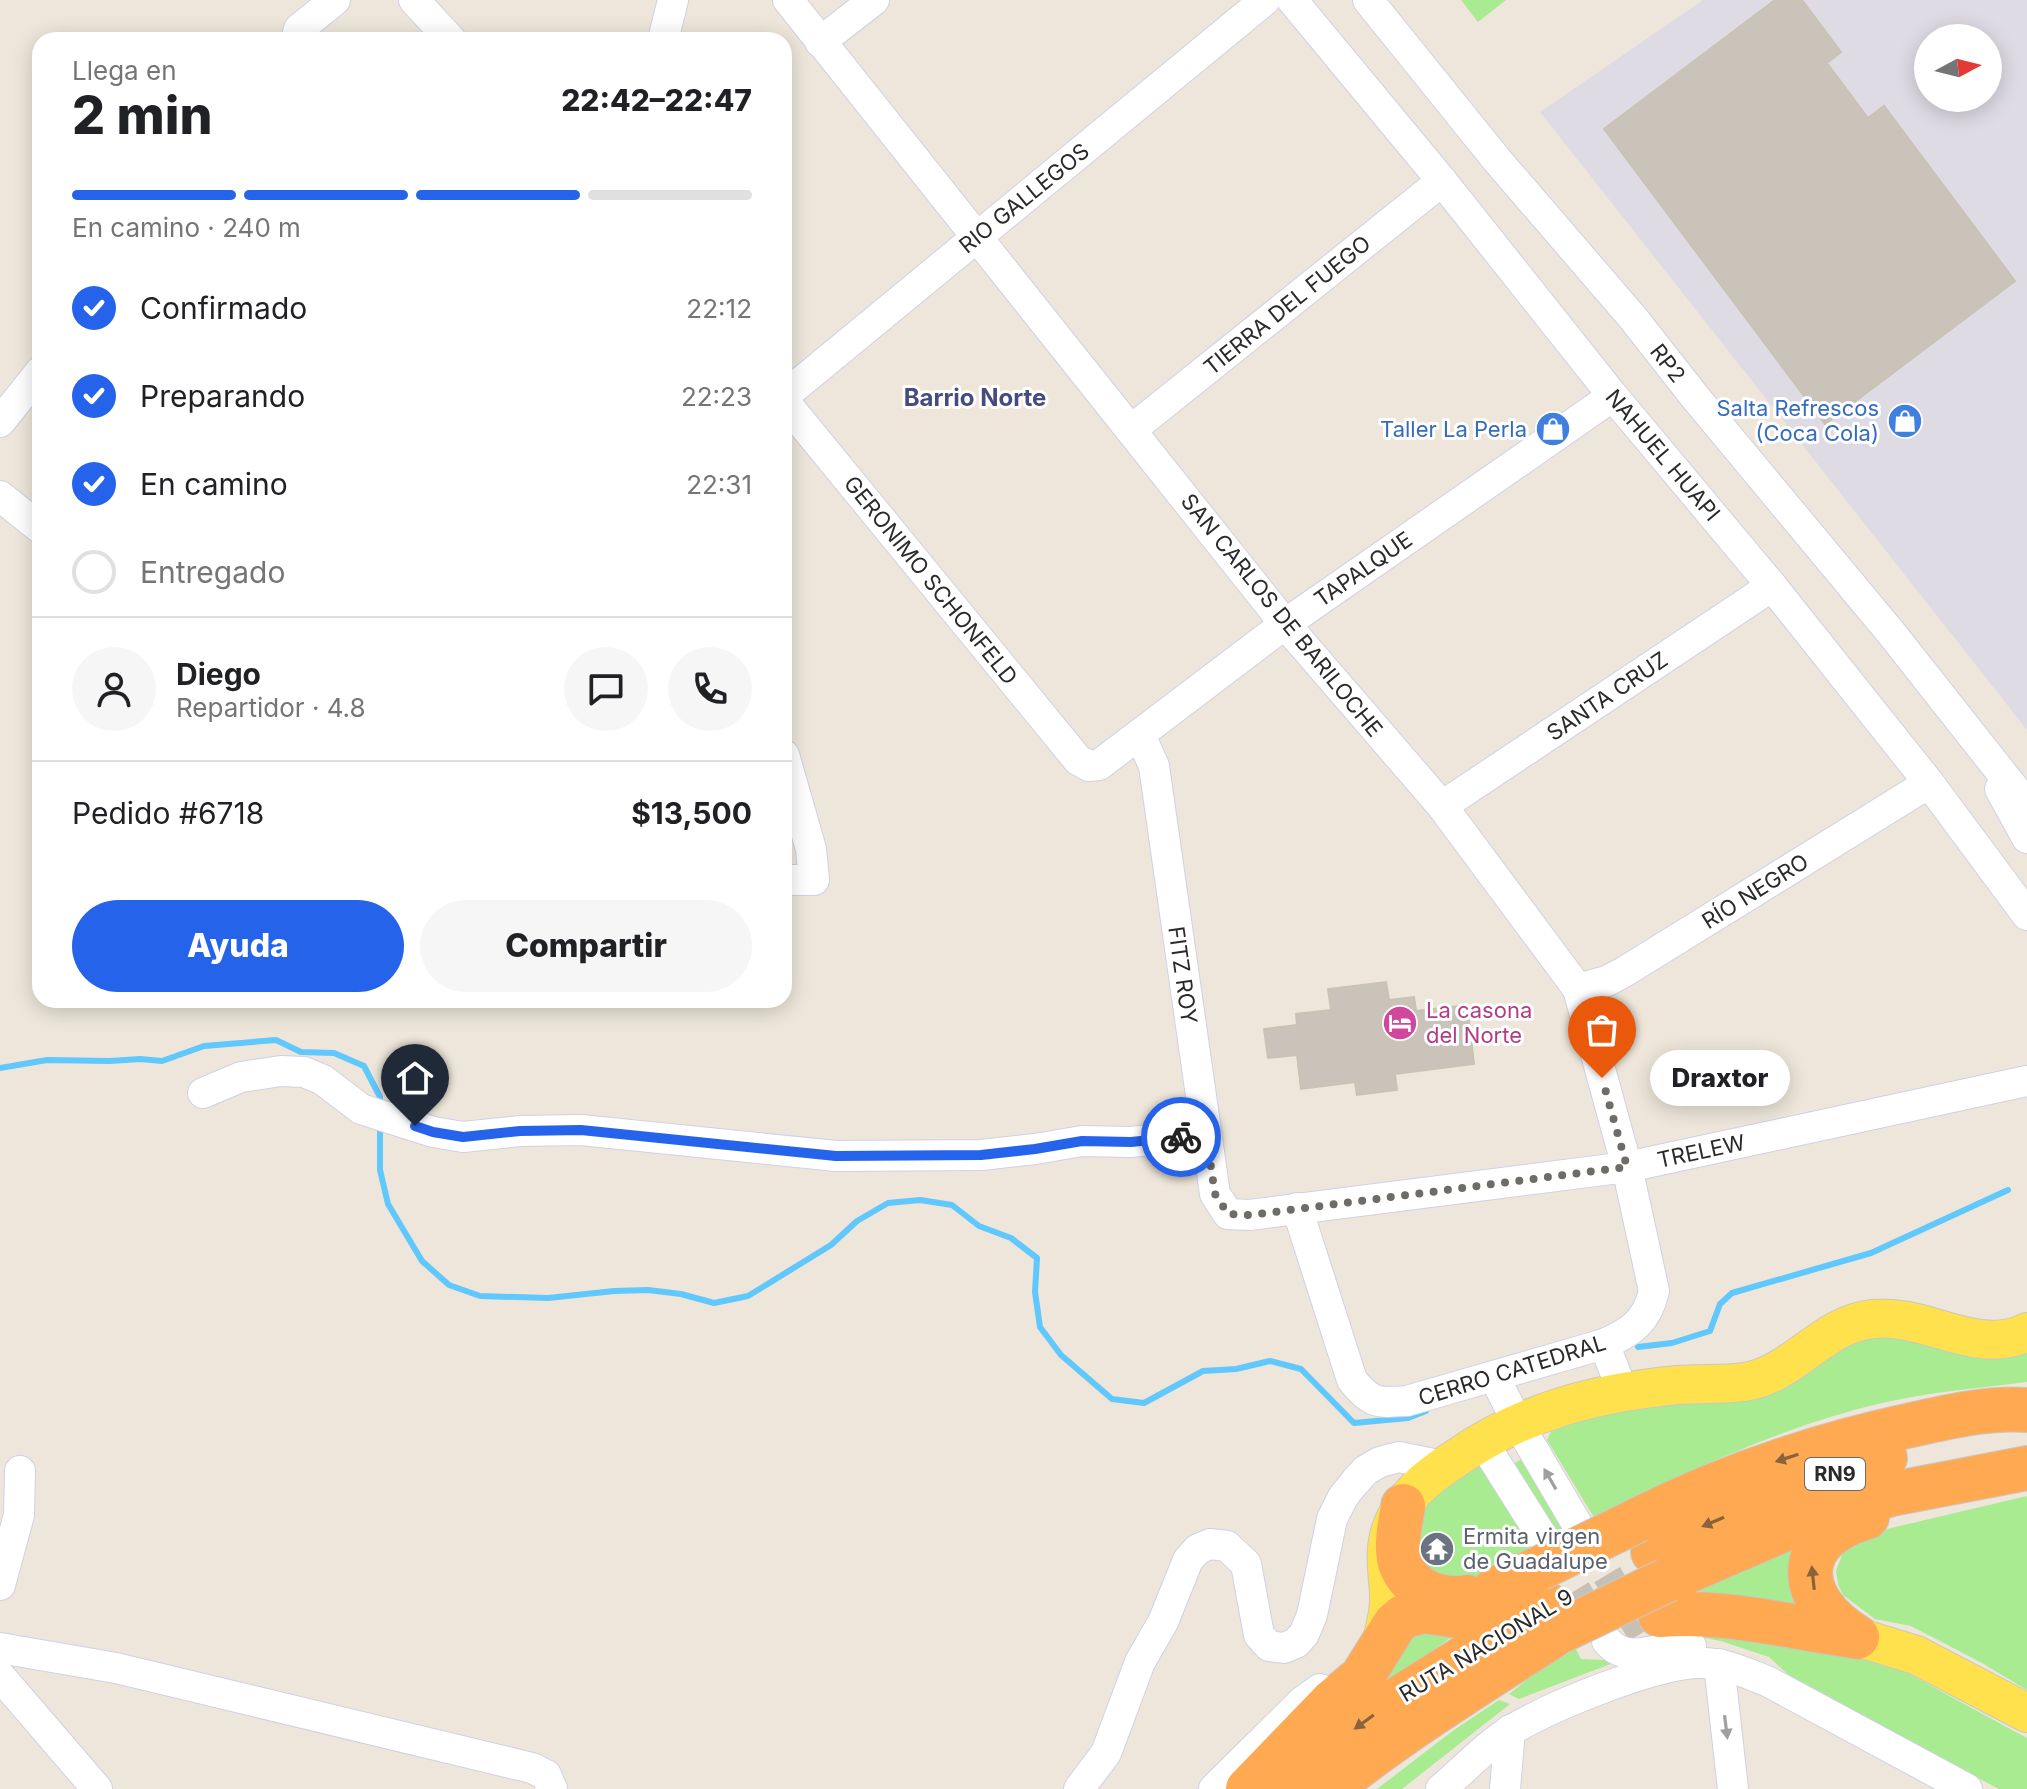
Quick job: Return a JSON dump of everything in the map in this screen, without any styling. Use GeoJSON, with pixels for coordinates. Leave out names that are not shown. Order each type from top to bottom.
{"type":"FeatureCollection","features":[{"type":"Feature","properties":{"kind":"highway"},"geometry":{"type":"LineString","coordinates":[[1653,1592],[1723,1479],[1838,1441],[1964,1414],[2027,1410]]}},
{"type":"Feature","properties":{"kind":"highway","name":"RUTA NACIONAL 9"},"geometry":{"type":"LineString","coordinates":[[1653,1592],[1703,1526],[1862,1464],[1950,1440],[2027,1424]]}},
{"type":"Feature","properties":{"kind":"highway","name":"RUTA NACIONAL 9"},"geometry":{"type":"LineString","coordinates":[[1280,1789],[1374,1714],[1564,1606],[1653,1592],[1813,1517],[1892,1494],[2027,1468]]}},
{"type":"Feature","properties":{"kind":"highway"},"geometry":{"type":"LineString","coordinates":[[1857,1637],[1825,1613],[1809,1578],[1817,1547],[1829,1534],[1847,1523],[2027,1478]]}},
{"type":"Feature","properties":{"kind":"highway"},"geometry":{"type":"LineString","coordinates":[[1403,1506],[1397,1552],[1402,1568],[1419,1588],[1447,1599],[1496,1589],[1564,1606],[1653,1592],[1680,1614],[1743,1618],[1857,1637]]}},
{"type":"Feature","properties":{"kind":"highway"},"geometry":{"type":"LineString","coordinates":[[1248,1789],[1332,1702],[1362,1677],[1395,1624],[1403,1617],[1423,1611],[1457,1616],[1470,1611],[1496,1589]]}},
{"type":"Feature","properties":{"kind":"highway","name":"RUTA NACIONAL 9"},"geometry":{"type":"LineString","coordinates":[[1344,1777],[1477,1684],[1564,1606]]}},
{"type":"Feature","properties":{"kind":"main road"},"geometry":{"type":"LineString","coordinates":[[1379,1652],[1389,1608],[1386,1547],[1392,1526],[1409,1495],[1443,1466],[1517,1422],[1565,1405],[1623,1392],[1682,1384],[1745,1382],[1789,1364],[1828,1333],[1871,1319],[1913,1320],[1983,1340],[2009,1339],[2027,1332]]}},
{"type":"Feature","properties":{"kind":"main road"},"geometry":{"type":"LineString","coordinates":[[1857,1637],[1916,1655],[2027,1713]]}},
{"type":"Feature","properties":{"kind":"street"},"geometry":{"type":"LineString","coordinates":[[298,32],[335,0]]}},
{"type":"Feature","properties":{"kind":"street"},"geometry":{"type":"LineString","coordinates":[[414,0],[444,32]]}},
{"type":"Feature","properties":{"kind":"street"},"geometry":{"type":"LineString","coordinates":[[665,32],[673,0]]}},
{"type":"Feature","properties":{"kind":"street","name":"SAN CARLOS DE BARILOCHE"},"geometry":{"type":"LineString","coordinates":[[788,0],[1285,624],[1442,806],[1578,989],[1627,1167],[1654,1291]]}},
{"type":"Feature","properties":{"kind":"street"},"geometry":{"type":"LineString","coordinates":[[820,42],[874,0]]}},
{"type":"Feature","properties":{"kind":"street","name":"RIO GALLEGOS"},"geometry":{"type":"LineString","coordinates":[[792,391],[1265,0]]}},
{"type":"Feature","properties":{"kind":"street","name":"NAHUEL HUAPI"},"geometry":{"type":"LineString","coordinates":[[1292,0],[1442,181],[1613,396],[1772,586],[1929,783],[2027,915]]}},
{"type":"Feature","properties":{"kind":"street","name":"RP2"},"geometry":{"type":"LineString","coordinates":[[1368,0],[1497,160],[1633,318],[1892,634],[2027,805]]}},
{"type":"Feature","properties":{"kind":"street","name":"TIERRA DEL FUEGO"},"geometry":{"type":"LineString","coordinates":[[1131,430],[1442,181]]}},
{"type":"Feature","properties":{"kind":"street"},"geometry":{"type":"LineString","coordinates":[[0,422],[32,382]]}},
{"type":"Feature","properties":{"kind":"street","name":"TAPALQUE"},"geometry":{"type":"LineString","coordinates":[[1078,760],[1089,766],[1099,765],[1285,624],[1613,396]]}},
{"type":"Feature","properties":{"kind":"street","name":"GERONIMO SCHONFELD"},"geometry":{"type":"LineString","coordinates":[[792,408],[1078,760]]}},
{"type":"Feature","properties":{"kind":"street"},"geometry":{"type":"LineString","coordinates":[[0,496],[32,522]]}},
{"type":"Feature","properties":{"kind":"street","name":"SANTA CRUZ"},"geometry":{"type":"LineString","coordinates":[[1442,806],[1772,586]]}},
{"type":"Feature","properties":{"kind":"street","name":"RP2"},"geometry":{"type":"LineString","coordinates":[[1965,728],[2027,838]]}},
{"type":"Feature","properties":{"kind":"street","name":"FITZ ROY"},"geometry":{"type":"LineString","coordinates":[[1140,735],[1154,766],[1215,1194],[1228,1214]]}},
{"type":"Feature","properties":{"kind":"street"},"geometry":{"type":"LineString","coordinates":[[792,783],[811,849],[814,880],[792,880]]}},
{"type":"Feature","properties":{"kind":"street","name":"RÍO NEGRO"},"geometry":{"type":"LineString","coordinates":[[1578,989],[1607,981],[1624,972],[1929,783]]}},
{"type":"Feature","properties":{"kind":"street"},"geometry":{"type":"LineString","coordinates":[[203,1093],[241,1077],[281,1071],[304,1072],[323,1080],[361,1109],[433,1132],[463,1137],[520,1131],[581,1130],[836,1156],[981,1155],[1082,1141],[1131,1142],[1206,1134]]}},
{"type":"Feature","properties":{"kind":"street","name":"TRELEW"},"geometry":{"type":"LineString","coordinates":[[1228,1214],[1250,1215],[1627,1167],[2027,1081]]}},
{"type":"Feature","properties":{"kind":"street","name":"CERRO CATEDRAL"},"geometry":{"type":"LineString","coordinates":[[1297,1208],[1352,1380],[1367,1398],[1381,1403],[1407,1401],[1604,1344],[1629,1333],[1650,1308],[1654,1291]]}},
{"type":"Feature","properties":{"kind":"street"},"geometry":{"type":"LineString","coordinates":[[1604,1344],[1623,1392]]}},
{"type":"Feature","properties":{"kind":"street"},"geometry":{"type":"LineString","coordinates":[[1494,1376],[1517,1422],[1584,1536]]}},
{"type":"Feature","properties":{"kind":"street"},"geometry":{"type":"LineString","coordinates":[[1482,1441],[1564,1606],[1614,1650],[1624,1654],[1653,1592]]}},
{"type":"Feature","properties":{"kind":"street"},"geometry":{"type":"LineString","coordinates":[[1079,1789],[1106,1753],[1140,1662],[1163,1622],[1188,1560],[1198,1549],[1210,1544],[1227,1546],[1246,1564],[1259,1635],[1269,1646],[1284,1648],[1296,1643],[1304,1634],[1312,1615],[1332,1519],[1355,1482],[1366,1470],[1380,1462],[1399,1457],[1443,1466]]}},
{"type":"Feature","properties":{"kind":"street"},"geometry":{"type":"LineString","coordinates":[[0,1585],[19,1515],[20,1471]]}},
{"type":"Feature","properties":{"kind":"street"},"geometry":{"type":"LineString","coordinates":[[1653,1592],[1677,1645],[1699,1648],[1719,1664],[1733,1789]]}},
{"type":"Feature","properties":{"kind":"street"},"geometry":{"type":"LineString","coordinates":[[0,1648],[116,1668],[532,1768],[546,1775],[552,1789]]}},
{"type":"Feature","properties":{"kind":"street"},"geometry":{"type":"LineString","coordinates":[[1214,1789],[1302,1702],[1379,1652]]}},
{"type":"Feature","properties":{"kind":"street"},"geometry":{"type":"LineString","coordinates":[[1441,1789],[1510,1730],[1568,1702],[1675,1665],[1719,1664],[1742,1670],[1778,1686],[1967,1789]]}},
{"type":"Feature","properties":{"kind":"street"},"geometry":{"type":"LineString","coordinates":[[0,1676],[97,1789]]}},
{"type":"Feature","properties":{"kind":"street"},"geometry":{"type":"LineString","coordinates":[[1505,1789],[1510,1730]]}},
{"type":"Feature","properties":{"kind":"shaded area","name":"Salta Refrescos (Coca Cola)"},"geometry":{"type":"Polygon","coordinates":[[[1703,0],[2027,0],[2027,730],[1540,112],[1703,0]]]}},
{"type":"Feature","properties":{"kind":"green space"},"geometry":{"type":"Polygon","coordinates":[[[1461,0],[1506,0],[1478,22],[1461,0]]]}},
{"type":"Feature","properties":{"kind":"green space"},"geometry":{"type":"Polygon","coordinates":[[[1859,1332],[2027,1351],[2027,1382],[1900,1399],[1847,1412],[1773,1437],[1698,1468],[1595,1519],[1547,1440],[1555,1423],[1859,1332]]]}},
{"type":"Feature","properties":{"kind":"green space"},"geometry":{"type":"Polygon","coordinates":[[[1522,1459],[1569,1531],[1556,1539],[1513,1464],[1522,1459]]]}},
{"type":"Feature","properties":{"kind":"green space"},"geometry":{"type":"Polygon","coordinates":[[[1483,1464],[1540,1550],[1464,1589],[1408,1561],[1406,1546],[1432,1490],[1483,1464]]]}},
{"type":"Feature","properties":{"kind":"green space"},"geometry":{"type":"Polygon","coordinates":[[[2027,1496],[2027,1690],[1911,1626],[1875,1619],[1843,1595],[1836,1571],[1843,1552],[1870,1533],[2027,1496]]]}},
{"type":"Feature","properties":{"kind":"green space"},"geometry":{"type":"Polygon","coordinates":[[[1794,1541],[1800,1605],[1660,1599],[1794,1541]]]}},
{"type":"Feature","properties":{"kind":"green space"},"geometry":{"type":"Polygon","coordinates":[[[1483,1615],[1415,1663],[1349,1716],[1402,1637],[1483,1615]]]}},
{"type":"Feature","properties":{"kind":"green space"},"geometry":{"type":"Polygon","coordinates":[[[1659,1630],[1787,1637],[1898,1668],[2027,1738],[2027,1789],[1999,1789],[1795,1681],[1769,1657],[1721,1641],[1659,1630]]]}},
{"type":"Feature","properties":{"kind":"green space"},"geometry":{"type":"Polygon","coordinates":[[[1576,1649],[1581,1659],[1604,1660],[1620,1656],[1621,1660],[1519,1699],[1509,1694],[1538,1671],[1576,1649]]]}},
{"type":"Feature","properties":{"kind":"green space"},"geometry":{"type":"Polygon","coordinates":[[[1499,1700],[1510,1704],[1402,1789],[1377,1789],[1454,1730],[1499,1700]]]}},
{"type":"Feature","properties":{"kind":"building"},"geometry":{"type":"Polygon","coordinates":[[[1775,0],[1802,0],[1841,52],[1827,63],[1868,118],[1884,106],[2015,281],[1825,424],[1604,129],[1775,0]]]}},
{"type":"Feature","properties":{"kind":"building"},"geometry":{"type":"Polygon","coordinates":[[[1386,982],[1389,1000],[1414,997],[1416,1011],[1467,1005],[1474,1064],[1395,1074],[1397,1090],[1357,1095],[1355,1082],[1301,1089],[1297,1055],[1268,1058],[1264,1029],[1297,1025],[1296,1014],[1331,1010],[1328,989],[1386,982]]]}},
{"type":"Feature","properties":{"kind":"waterway"},"geometry":{"type":"LineString","coordinates":[[0,1068],[47,1060],[162,1061],[204,1046],[276,1040],[301,1052],[334,1053],[364,1066],[380,1097],[380,1105]]}},
{"type":"Feature","properties":{"kind":"waterway"},"geometry":{"type":"LineString","coordinates":[[380,1125],[380,1170],[388,1204],[422,1261],[449,1285],[480,1296],[548,1298],[648,1290],[681,1294],[714,1303],[748,1296],[831,1245],[857,1221],[888,1203],[920,1200],[952,1205],[979,1226],[1011,1238],[1037,1258],[1035,1292],[1040,1327],[1061,1355],[1112,1399],[1144,1403],[1203,1371],[1236,1369],[1270,1361],[1301,1369],[1354,1423],[1408,1418],[1426,1411]]}},
{"type":"Feature","properties":{"kind":"waterway"},"geometry":{"type":"LineString","coordinates":[[1638,1347],[1672,1343],[1710,1331],[1720,1304],[1732,1293],[1871,1253],[2008,1190]]}},
{"type":"Feature","properties":{"kind":"tunnel"},"geometry":{"type":"LineString","coordinates":[[1584,1536],[1642,1633]]}},
{"type":"Feature","properties":{"kind":"tunnel"},"geometry":{"type":"LineString","coordinates":[[1552,1552],[1602,1632]]}},
{"type":"Feature","properties":{"kind":"way so far"},"geometry":{"type":"LineString","coordinates":[[1181,1137],[1206,1134],[1215,1194],[1228,1214],[1250,1215],[1627,1167],[1602,1078]]}},
{"type":"Feature","properties":{"kind":"place","name":"Salta Refrescos (Coca Cola)"},"geometry":{"type":"Point","coordinates":[1905,421]}},
{"type":"Feature","properties":{"kind":"place","name":"Taller La Perla"},"geometry":{"type":"Point","coordinates":[1553,429]}},
{"type":"Feature","properties":{"kind":"place","name":"La casona del Norte"},"geometry":{"type":"Point","coordinates":[1400,1023]}},
{"type":"Feature","properties":{"kind":"place","name":"Draxtor"},"geometry":{"type":"Point","coordinates":[1602,1078]}},
{"type":"Feature","properties":{"kind":"place","name":"Ermita virgen de Guadalupe"},"geometry":{"type":"Point","coordinates":[1437,1549]}},
{"type":"Feature","properties":{"kind":"district","name":"Barrio Norte"},"geometry":{"type":"Point","coordinates":[975,398]}},
{"type":"Feature","properties":{"kind":"route"},"geometry":{"type":"LineString","coordinates":[[415,1126],[463,1137],[520,1131],[581,1130],[836,1156],[981,1155],[1082,1141],[1131,1142],[1181,1137]]}}]}
